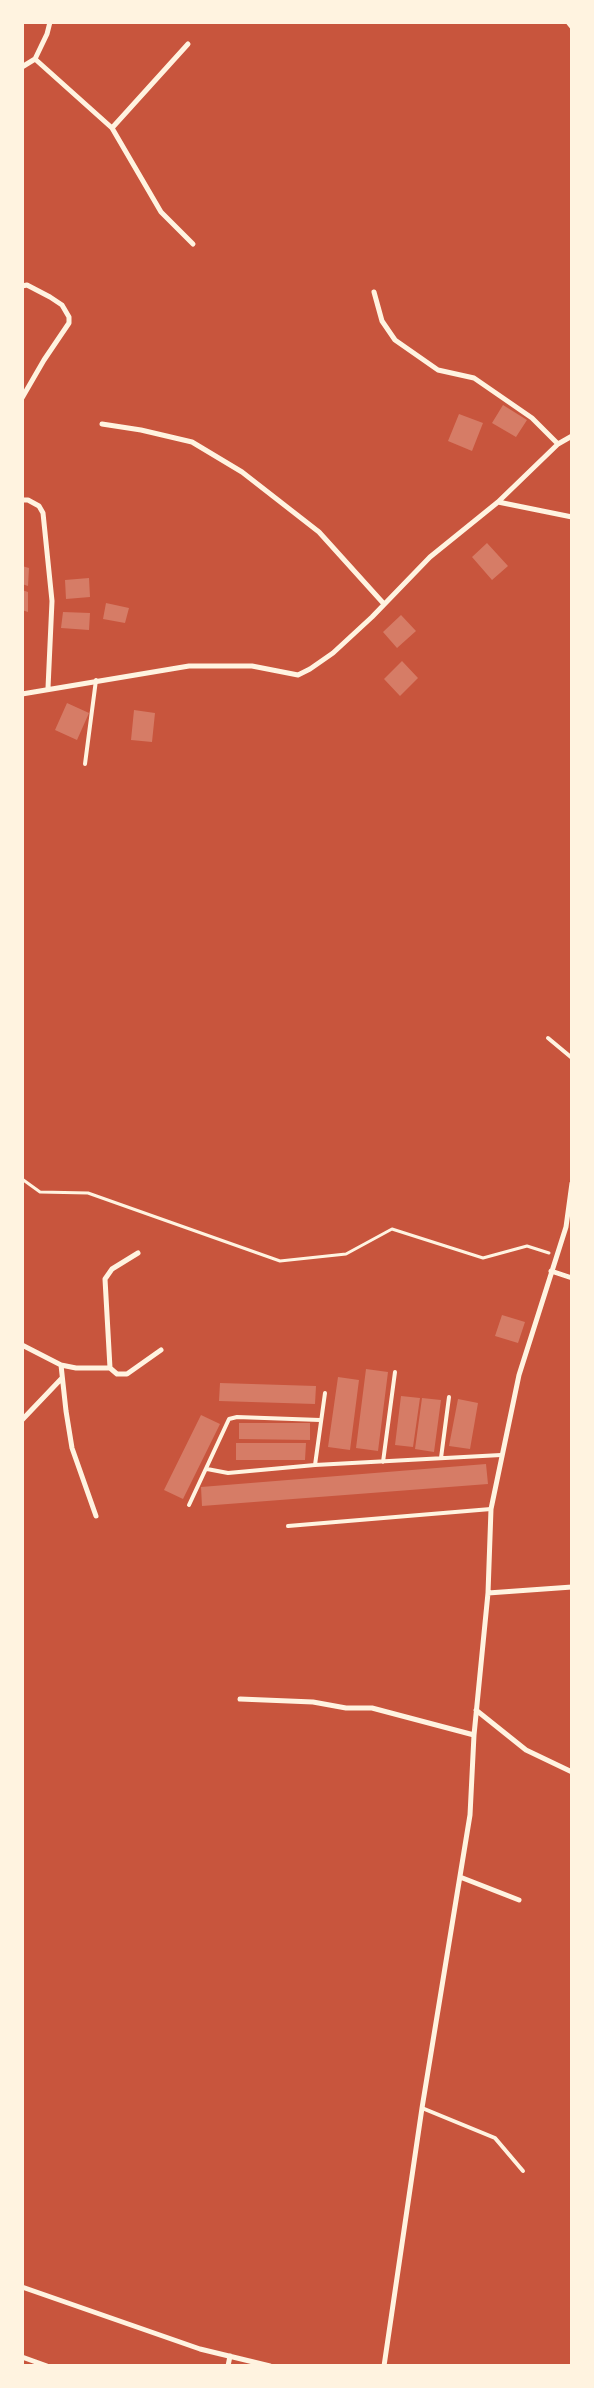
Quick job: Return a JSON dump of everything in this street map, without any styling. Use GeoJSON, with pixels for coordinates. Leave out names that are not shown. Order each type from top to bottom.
{"type":"FeatureCollection","features":[{"type":"Feature","properties":{"kind":"street"},"geometry":{"type":"LineString","coordinates":[[22,67],[35,59],[48,34],[50,22]]}},
{"type":"Feature","properties":{"kind":"street"},"geometry":{"type":"LineString","coordinates":[[568,22],[572,27]]}},
{"type":"Feature","properties":{"kind":"street"},"geometry":{"type":"LineString","coordinates":[[112,128],[188,44]]}},
{"type":"Feature","properties":{"kind":"street"},"geometry":{"type":"LineString","coordinates":[[35,59],[112,128],[161,212],[193,244]]}},
{"type":"Feature","properties":{"kind":"street"},"geometry":{"type":"LineString","coordinates":[[22,286],[27,285],[50,297],[62,305],[69,317],[65,329],[22,398]]}},
{"type":"Feature","properties":{"kind":"street"},"geometry":{"type":"LineString","coordinates":[[374,292],[382,321],[395,340],[438,370],[474,378],[532,418],[558,444]]}},
{"type":"Feature","properties":{"kind":"street"},"geometry":{"type":"LineString","coordinates":[[102,424],[141,430],[192,442],[242,472],[320,532],[384,604]]}},
{"type":"Feature","properties":{"kind":"street"},"geometry":{"type":"LineString","coordinates":[[22,694],[48,688],[189,666],[252,666],[298,675],[333,653],[430,557],[498,502],[558,444],[572,436]]}},
{"type":"Feature","properties":{"kind":"street"},"geometry":{"type":"LineString","coordinates":[[22,500],[28,500],[39,506],[43,513],[52,601],[48,688]]}},
{"type":"Feature","properties":{"kind":"street"},"geometry":{"type":"LineString","coordinates":[[498,502],[572,517]]}},
{"type":"Feature","properties":{"kind":"street"},"geometry":{"type":"LineString","coordinates":[[384,2366],[422,2108],[470,1815],[476,1710],[488,1593],[491,1509],[519,1375],[566,1227],[572,1183]]}},
{"type":"Feature","properties":{"kind":"street"},"geometry":{"type":"LineString","coordinates":[[110,1368],[105,1279],[112,1269],[138,1253]]}},
{"type":"Feature","properties":{"kind":"street"},"geometry":{"type":"LineString","coordinates":[[552,1270],[572,1278]]}},
{"type":"Feature","properties":{"kind":"street"},"geometry":{"type":"LineString","coordinates":[[22,1345],[61,1365],[76,1368],[110,1368],[118,1374],[127,1374],[161,1350]]}},
{"type":"Feature","properties":{"kind":"street"},"geometry":{"type":"LineString","coordinates":[[61,1365],[72,1448],[96,1516]]}},
{"type":"Feature","properties":{"kind":"street"},"geometry":{"type":"LineString","coordinates":[[22,1420],[62,1378]]}},
{"type":"Feature","properties":{"kind":"street"},"geometry":{"type":"LineString","coordinates":[[488,1593],[572,1587]]}},
{"type":"Feature","properties":{"kind":"street"},"geometry":{"type":"LineString","coordinates":[[240,1699],[313,1702],[346,1708],[372,1708],[474,1735]]}},
{"type":"Feature","properties":{"kind":"street"},"geometry":{"type":"LineString","coordinates":[[476,1710],[526,1750],[572,1772]]}},
{"type":"Feature","properties":{"kind":"street"},"geometry":{"type":"LineString","coordinates":[[460,1877],[519,1900]]}},
{"type":"Feature","properties":{"kind":"street"},"geometry":{"type":"LineString","coordinates":[[22,2288],[200,2350],[270,2366]]}},
{"type":"Feature","properties":{"kind":"street"},"geometry":{"type":"LineString","coordinates":[[228,2366],[230,2356]]}},
{"type":"Feature","properties":{"kind":"street"},"geometry":{"type":"LineString","coordinates":[[22,2357],[47,2366]]}},
{"type":"Feature","properties":{"kind":"lane"},"geometry":{"type":"LineString","coordinates":[[85,764],[96,680]]}},
{"type":"Feature","properties":{"kind":"lane"},"geometry":{"type":"LineString","coordinates":[[548,1038],[572,1058]]}},
{"type":"Feature","properties":{"kind":"lane"},"geometry":{"type":"LineString","coordinates":[[383,1462],[395,1372]]}},
{"type":"Feature","properties":{"kind":"lane"},"geometry":{"type":"LineString","coordinates":[[315,1465],[325,1393]]}},
{"type":"Feature","properties":{"kind":"lane"},"geometry":{"type":"LineString","coordinates":[[441,1458],[450,1397]]}},
{"type":"Feature","properties":{"kind":"lane"},"geometry":{"type":"LineString","coordinates":[[189,1505],[229,1419],[236,1416],[320,1420]]}},
{"type":"Feature","properties":{"kind":"lane"},"geometry":{"type":"LineString","coordinates":[[207,1469],[228,1473],[315,1465],[501,1455]]}},
{"type":"Feature","properties":{"kind":"lane"},"geometry":{"type":"LineString","coordinates":[[288,1526],[491,1509]]}},
{"type":"Feature","properties":{"kind":"lane"},"geometry":{"type":"LineString","coordinates":[[422,2108],[495,2138],[522,2171]]}},
{"type":"Feature","properties":{"kind":"path"},"geometry":{"type":"LineString","coordinates":[[22,1179],[40,1192],[88,1193],[280,1261],[346,1254],[392,1229],[483,1258],[527,1246],[556,1256]]}},
{"type":"Feature","properties":{"kind":"building"},"geometry":{"type":"Polygon","coordinates":[[[503,405],[527,420],[516,437],[492,423],[503,405]]]}},
{"type":"Feature","properties":{"kind":"building"},"geometry":{"type":"Polygon","coordinates":[[[459,414],[483,423],[472,451],[448,441],[459,414]]]}},
{"type":"Feature","properties":{"kind":"building"},"geometry":{"type":"Polygon","coordinates":[[[487,543],[508,566],[492,580],[472,557],[487,543]]]}},
{"type":"Feature","properties":{"kind":"building"},"geometry":{"type":"Polygon","coordinates":[[[22,566],[29,568],[28,586],[22,584],[22,566]]]}},
{"type":"Feature","properties":{"kind":"building"},"geometry":{"type":"Polygon","coordinates":[[[89,578],[90,597],[66,599],[65,580],[89,578]]]}},
{"type":"Feature","properties":{"kind":"building"},"geometry":{"type":"Polygon","coordinates":[[[22,590],[28,592],[28,612],[22,610],[22,590]]]}},
{"type":"Feature","properties":{"kind":"building"},"geometry":{"type":"Polygon","coordinates":[[[106,603],[129,608],[125,623],[103,619],[106,603]]]}},
{"type":"Feature","properties":{"kind":"building"},"geometry":{"type":"Polygon","coordinates":[[[63,612],[90,613],[89,630],[61,628],[63,612]]]}},
{"type":"Feature","properties":{"kind":"building"},"geometry":{"type":"Polygon","coordinates":[[[401,615],[416,631],[397,648],[383,632],[401,615]]]}},
{"type":"Feature","properties":{"kind":"building"},"geometry":{"type":"Polygon","coordinates":[[[402,661],[418,678],[400,696],[384,679],[402,661]]]}},
{"type":"Feature","properties":{"kind":"building"},"geometry":{"type":"Polygon","coordinates":[[[67,703],[89,713],[77,740],[55,730],[67,703]]]}},
{"type":"Feature","properties":{"kind":"building"},"geometry":{"type":"Polygon","coordinates":[[[134,710],[155,713],[152,742],[131,740],[134,710]]]}},
{"type":"Feature","properties":{"kind":"building"},"geometry":{"type":"Polygon","coordinates":[[[502,1315],[525,1322],[518,1343],[495,1336],[502,1315]]]}},
{"type":"Feature","properties":{"kind":"building"},"geometry":{"type":"Polygon","coordinates":[[[366,1369],[388,1372],[378,1451],[356,1448],[366,1369]]]}},
{"type":"Feature","properties":{"kind":"building"},"geometry":{"type":"Polygon","coordinates":[[[338,1377],[359,1380],[350,1450],[328,1447],[338,1377]]]}},
{"type":"Feature","properties":{"kind":"building"},"geometry":{"type":"Polygon","coordinates":[[[220,1383],[316,1386],[315,1404],[219,1401],[220,1383]]]}},
{"type":"Feature","properties":{"kind":"building"},"geometry":{"type":"Polygon","coordinates":[[[401,1396],[420,1398],[413,1447],[395,1445],[401,1396]]]}},
{"type":"Feature","properties":{"kind":"building"},"geometry":{"type":"Polygon","coordinates":[[[422,1398],[441,1400],[434,1452],[415,1449],[422,1398]]]}},
{"type":"Feature","properties":{"kind":"building"},"geometry":{"type":"Polygon","coordinates":[[[458,1399],[478,1403],[470,1449],[449,1446],[458,1399]]]}},
{"type":"Feature","properties":{"kind":"building"},"geometry":{"type":"Polygon","coordinates":[[[201,1415],[220,1424],[183,1499],[164,1490],[201,1415]]]}},
{"type":"Feature","properties":{"kind":"building"},"geometry":{"type":"Polygon","coordinates":[[[239,1423],[310,1423],[310,1440],[239,1439],[239,1423]]]}},
{"type":"Feature","properties":{"kind":"building"},"geometry":{"type":"Polygon","coordinates":[[[236,1443],[306,1443],[305,1460],[236,1460],[236,1443]]]}},
{"type":"Feature","properties":{"kind":"building"},"geometry":{"type":"Polygon","coordinates":[[[486,1464],[488,1484],[202,1506],[201,1487],[486,1464]]]}}]}
